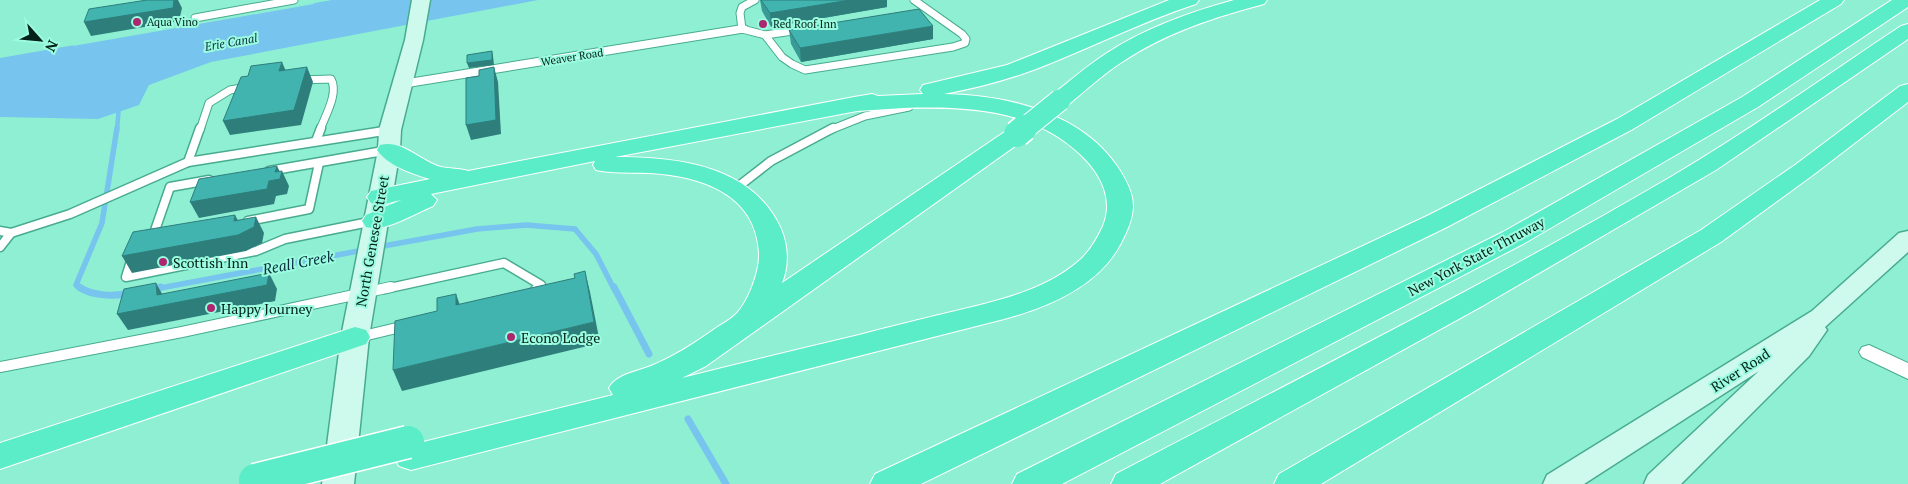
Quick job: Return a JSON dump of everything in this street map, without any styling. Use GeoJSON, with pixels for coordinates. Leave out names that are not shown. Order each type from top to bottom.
{"type":"FeatureCollection","features":[{"type":"Feature","properties":{"kind":"highway"},"geometry":{"type":"LineString","coordinates":[[390,140],[407,162],[427,171],[448,176],[485,175],[951,86],[1000,74],[1042,60],[1135,19],[1188,0]]}},
{"type":"Feature","properties":{"kind":"highway"},"geometry":{"type":"LineString","coordinates":[[303,484],[410,450],[633,386],[695,358],[1017,134],[1114,58],[1150,38],[1188,21],[1257,0]]}},
{"type":"Feature","properties":{"kind":"highway"},"geometry":{"type":"LineString","coordinates":[[888,484],[1438,222],[1625,124],[1834,0]]}},
{"type":"Feature","properties":{"kind":"highway","name":"New York State Thruway"},"geometry":{"type":"LineString","coordinates":[[1030,484],[1513,238],[1750,102],[1905,0]]}},
{"type":"Feature","properties":{"kind":"highway"},"geometry":{"type":"LineString","coordinates":[[1129,484],[1437,319],[1679,182],[1767,126],[1908,30]]}},
{"type":"Feature","properties":{"kind":"highway"},"geometry":{"type":"LineString","coordinates":[[1292,484],[1711,236],[1804,170],[1908,91]]}},
{"type":"Feature","properties":{"kind":"highway"},"geometry":{"type":"LineString","coordinates":[[247,482],[410,450],[1004,309],[1046,294],[1084,271],[1102,254],[1117,225],[1121,205],[1113,178],[1093,152],[1068,133],[1049,122],[986,104],[950,100],[916,100],[854,104]]}},
{"type":"Feature","properties":{"kind":"highway"},"geometry":{"type":"LineString","coordinates":[[376,218],[458,190],[511,179],[606,164],[651,164],[686,170],[735,189],[754,203],[764,219],[772,241],[773,266],[762,295],[747,320]]}},
{"type":"Feature","properties":{"kind":"highway"},"geometry":{"type":"LineString","coordinates":[[376,218],[485,175]]}},
{"type":"Feature","properties":{"kind":"highway"},"geometry":{"type":"LineString","coordinates":[[0,456],[355,338]]}},
{"type":"Feature","properties":{"kind":"main road","name":"North Genesee Street"},"geometry":{"type":"LineString","coordinates":[[338,484],[355,338],[390,140],[422,0]]}},
{"type":"Feature","properties":{"kind":"main road","name":"River Road"},"geometry":{"type":"LineString","coordinates":[[1558,484],[1822,317],[1908,238]]}},
{"type":"Feature","properties":{"kind":"main road"},"geometry":{"type":"LineString","coordinates":[[1660,484],[1799,350],[1822,317]]}},
{"type":"Feature","properties":{"kind":"street","name":"Weaver Road"},"geometry":{"type":"LineString","coordinates":[[402,84],[742,29]]}},
{"type":"Feature","properties":{"kind":"street"},"geometry":{"type":"LineString","coordinates":[[1869,352],[1908,372]]}},
{"type":"Feature","properties":{"kind":"lane"},"geometry":{"type":"LineString","coordinates":[[195,18],[294,0]]}},
{"type":"Feature","properties":{"kind":"lane"},"geometry":{"type":"LineString","coordinates":[[755,0],[742,7],[740,13],[742,29],[765,35],[804,29]]}},
{"type":"Feature","properties":{"kind":"lane"},"geometry":{"type":"LineString","coordinates":[[765,35],[772,47],[783,59],[793,66],[806,70],[953,47],[965,43],[966,39],[962,34],[914,0]]}},
{"type":"Feature","properties":{"kind":"lane"},"geometry":{"type":"LineString","coordinates":[[920,12],[929,10]]}},
{"type":"Feature","properties":{"kind":"lane"},"geometry":{"type":"LineString","coordinates":[[296,80],[331,78],[334,84],[332,98],[316,141]]}},
{"type":"Feature","properties":{"kind":"lane"},"geometry":{"type":"LineString","coordinates":[[188,162],[209,103],[230,90],[256,86]]}},
{"type":"Feature","properties":{"kind":"lane"},"geometry":{"type":"LineString","coordinates":[[735,189],[749,175],[763,166],[832,128],[866,115],[902,108],[947,104],[986,104]]}},
{"type":"Feature","properties":{"kind":"lane"},"geometry":{"type":"LineString","coordinates":[[0,231],[11,233],[70,214],[188,162],[316,141],[390,140]]}},
{"type":"Feature","properties":{"kind":"lane"},"geometry":{"type":"LineString","coordinates":[[263,172],[319,163],[390,140]]}},
{"type":"Feature","properties":{"kind":"lane"},"geometry":{"type":"LineString","coordinates":[[235,224],[309,209],[319,163]]}},
{"type":"Feature","properties":{"kind":"lane"},"geometry":{"type":"LineString","coordinates":[[161,239],[152,241],[170,187],[216,179]]}},
{"type":"Feature","properties":{"kind":"lane"},"geometry":{"type":"LineString","coordinates":[[136,250],[126,277],[256,251],[285,239],[376,218]]}},
{"type":"Feature","properties":{"kind":"lane"},"geometry":{"type":"LineString","coordinates":[[0,247],[11,233]]}},
{"type":"Feature","properties":{"kind":"lane"},"geometry":{"type":"LineString","coordinates":[[0,367],[182,332],[365,281],[504,263],[541,285],[527,298]]}},
{"type":"Feature","properties":{"kind":"lane"},"geometry":{"type":"LineString","coordinates":[[355,338],[394,328],[413,326]]}},
{"type":"Feature","properties":{"kind":"water","name":"Erie Canal"},"geometry":{"type":"Polygon","coordinates":[[[332,0],[538,0],[211,62],[149,85],[139,105],[98,119],[0,117],[0,58],[332,0]]]}},
{"type":"Feature","properties":{"kind":"pier"},"geometry":{"type":"Polygon","coordinates":[[[314,4],[73,46],[74,44],[314,4]]]}},
{"type":"Feature","properties":{"kind":"building"},"geometry":{"type":"Polygon","coordinates":[[[147,0],[174,0],[173,8],[84,22],[89,9],[147,0]]]}},
{"type":"Feature","properties":{"kind":"building"},"geometry":{"type":"Polygon","coordinates":[[[761,0],[850,0],[770,13],[761,0]]]}},
{"type":"Feature","properties":{"kind":"building"},"geometry":{"type":"Polygon","coordinates":[[[919,9],[933,26],[800,48],[789,30],[919,9]]]}},
{"type":"Feature","properties":{"kind":"building"},"geometry":{"type":"Polygon","coordinates":[[[492,51],[492,60],[467,63],[467,55],[492,51]]]}},
{"type":"Feature","properties":{"kind":"building"},"geometry":{"type":"Polygon","coordinates":[[[282,62],[279,71],[307,67],[294,110],[223,121],[241,77],[248,76],[251,66],[282,62]]]}},
{"type":"Feature","properties":{"kind":"building"},"geometry":{"type":"Polygon","coordinates":[[[494,67],[496,120],[466,125],[466,78],[479,76],[479,70],[494,67]]]}},
{"type":"Feature","properties":{"kind":"building"},"geometry":{"type":"Polygon","coordinates":[[[277,166],[275,172],[282,171],[280,179],[269,181],[267,189],[190,202],[199,179],[277,166]]]}},
{"type":"Feature","properties":{"kind":"building"},"geometry":{"type":"Polygon","coordinates":[[[235,215],[234,221],[256,217],[254,227],[238,235],[122,256],[133,232],[235,215]]]}},
{"type":"Feature","properties":{"kind":"building"},"geometry":{"type":"Polygon","coordinates":[[[585,271],[594,322],[393,370],[395,321],[437,311],[437,298],[456,294],[456,305],[575,278],[574,274],[585,271]]]}},
{"type":"Feature","properties":{"kind":"building"},"geometry":{"type":"Polygon","coordinates":[[[269,273],[267,285],[117,314],[124,289],[156,283],[157,295],[269,273]]]}},
{"type":"Feature","properties":{"kind":"waterway","name":"Reall Creek"},"geometry":{"type":"LineString","coordinates":[[117,130],[119,105]]}},
{"type":"Feature","properties":{"kind":"waterway","name":"Reall Creek"},"geometry":{"type":"LineString","coordinates":[[81,289],[76,285],[102,223],[117,128]]}},
{"type":"Feature","properties":{"kind":"waterway","name":"Reall Creek"},"geometry":{"type":"LineString","coordinates":[[378,247],[477,229],[526,225],[575,229],[596,254],[614,289]]}},
{"type":"Feature","properties":{"kind":"waterway","name":"Reall Creek"},"geometry":{"type":"LineString","coordinates":[[155,289],[364,250]]}},
{"type":"Feature","properties":{"kind":"waterway","name":"Reall Creek"},"geometry":{"type":"LineString","coordinates":[[79,287],[104,295],[130,293]]}},
{"type":"Feature","properties":{"kind":"waterway","name":"Reall Creek"},"geometry":{"type":"LineString","coordinates":[[152,289],[161,287]]}},
{"type":"Feature","properties":{"kind":"waterway","name":"Reall Creek"},"geometry":{"type":"LineString","coordinates":[[614,287],[649,354]]}},
{"type":"Feature","properties":{"kind":"waterway","name":"Reall Creek"},"geometry":{"type":"LineString","coordinates":[[688,419],[726,484]]}},
{"type":"Feature","properties":{"kind":"place","name":"Aqua Vino"},"geometry":{"type":"Point","coordinates":[137,22]}},
{"type":"Feature","properties":{"kind":"place","name":"Red Roof Inn"},"geometry":{"type":"Point","coordinates":[763,24]}},
{"type":"Feature","properties":{"kind":"place","name":"Scottish Inn"},"geometry":{"type":"Point","coordinates":[163,262]}},
{"type":"Feature","properties":{"kind":"place","name":"Happy Journey"},"geometry":{"type":"Point","coordinates":[211,308]}},
{"type":"Feature","properties":{"kind":"place","name":"Econo Lodge"},"geometry":{"type":"Point","coordinates":[511,337]}}]}
